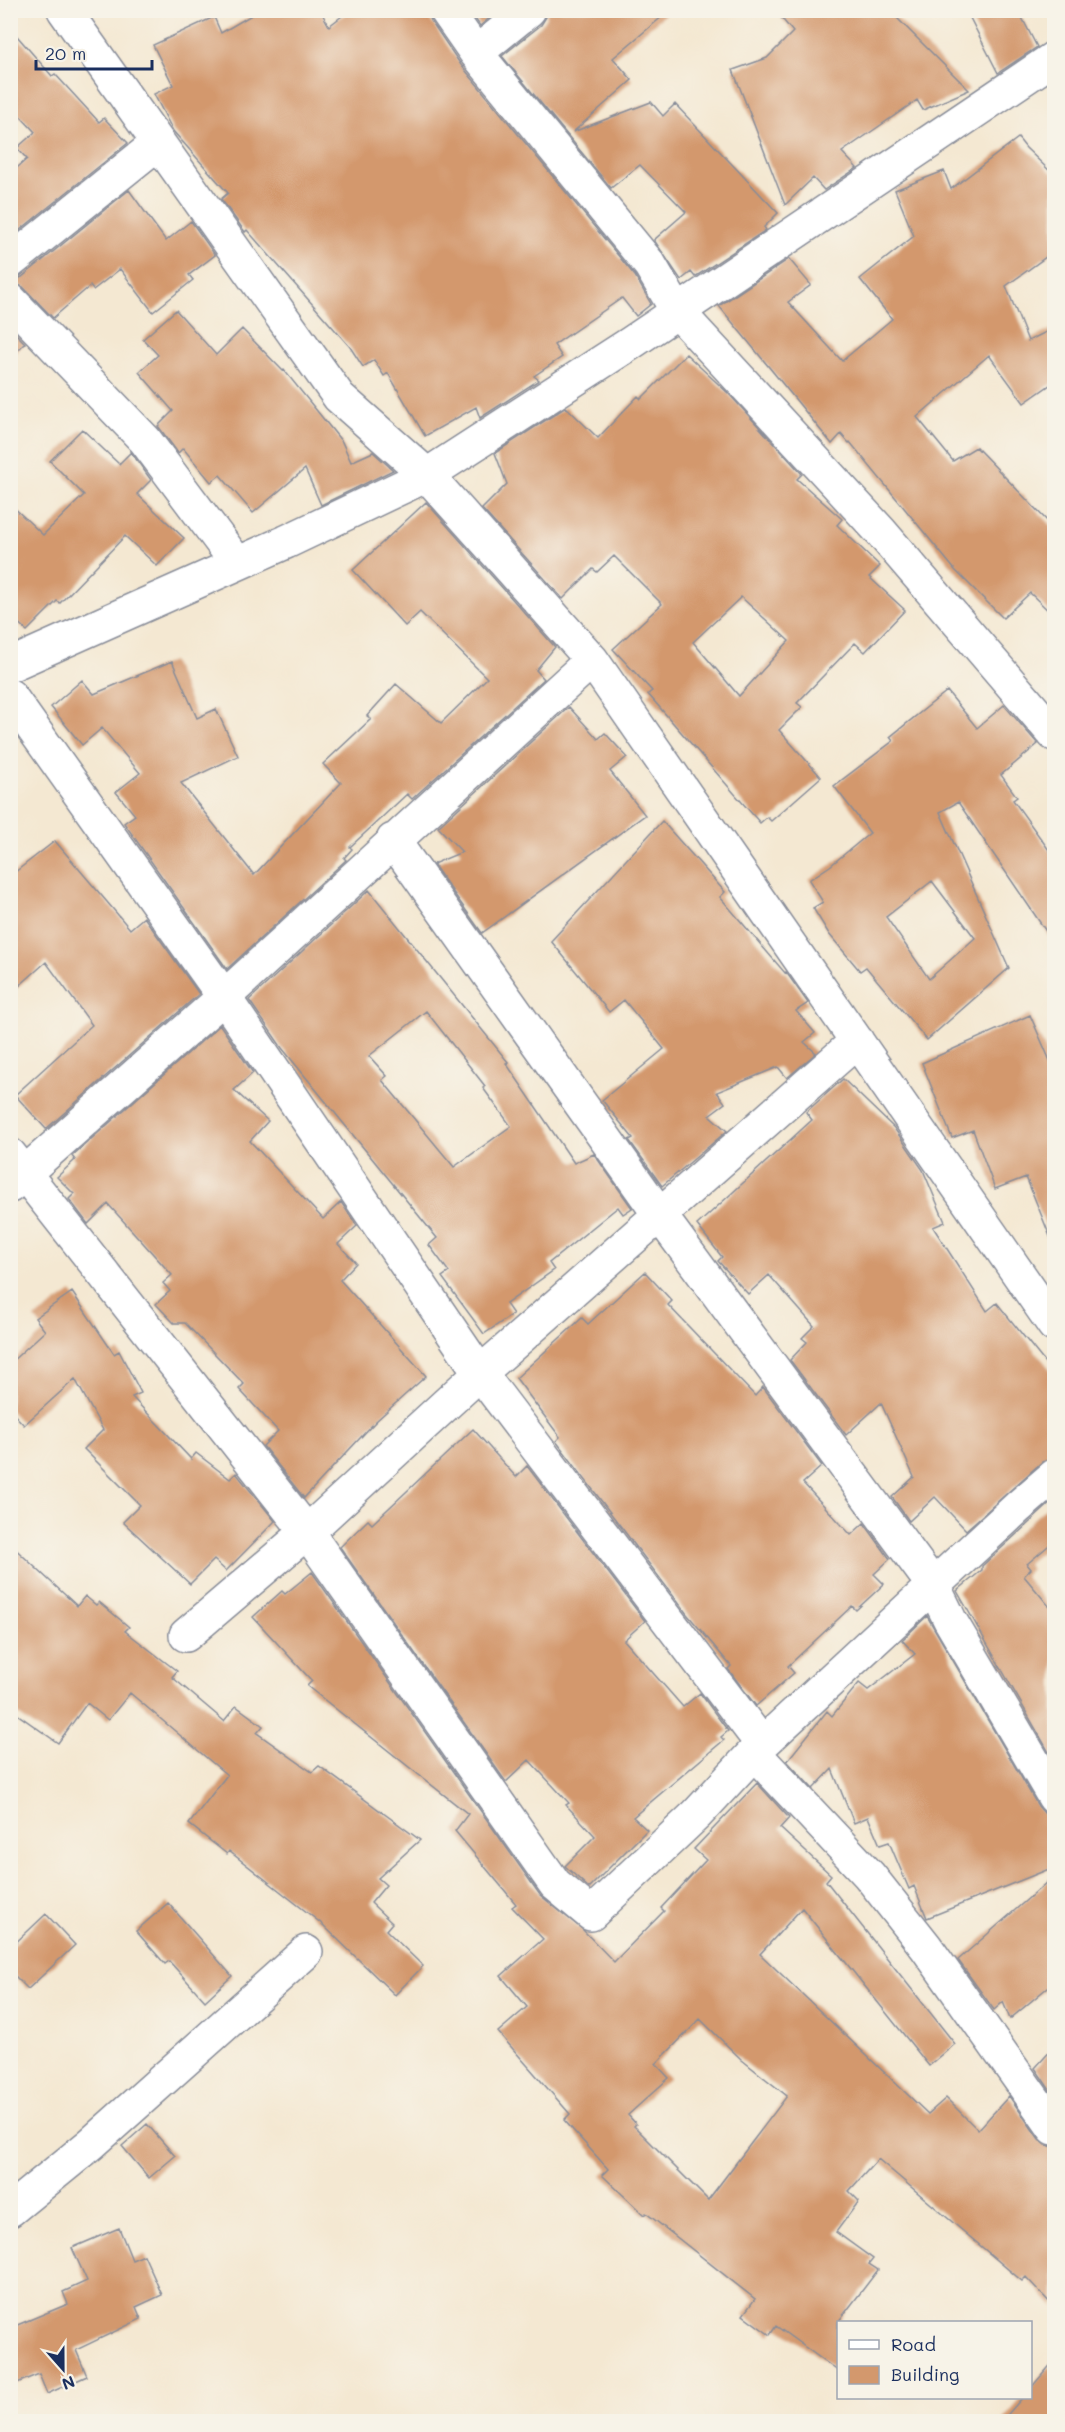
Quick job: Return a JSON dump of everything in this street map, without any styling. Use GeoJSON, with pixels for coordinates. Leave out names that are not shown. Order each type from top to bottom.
{"type":"FeatureCollection","features":[{"type":"Feature","properties":{"kind":"street"},"geometry":{"type":"LineString","coordinates":[[64,10],[339,397],[427,475],[592,660],[1054,1325]]}},
{"type":"Feature","properties":{"kind":"street"},"geometry":{"type":"LineString","coordinates":[[446,10],[476,53],[650,265],[677,311],[881,532],[1054,734]]}},
{"type":"Feature","properties":{"kind":"street"},"geometry":{"type":"LineString","coordinates":[[476,53],[529,10]]}},
{"type":"Feature","properties":{"kind":"street"},"geometry":{"type":"LineString","coordinates":[[13,660],[237,564],[427,475],[631,343],[1054,58]]}},
{"type":"Feature","properties":{"kind":"street"},"geometry":{"type":"LineString","coordinates":[[10,262],[158,143]]}},
{"type":"Feature","properties":{"kind":"street"},"geometry":{"type":"LineString","coordinates":[[10,300],[145,440],[237,564]]}},
{"type":"Feature","properties":{"kind":"street"},"geometry":{"type":"LineString","coordinates":[[592,660],[224,997],[15,1171],[307,1532],[555,1884],[591,1914],[697,1814],[758,1748],[1054,1476]]}},
{"type":"Feature","properties":{"kind":"street"},"geometry":{"type":"LineString","coordinates":[[10,696],[224,997],[480,1373],[758,1748],[870,1875],[926,1947],[1054,2128]]}},
{"type":"Feature","properties":{"kind":"street"},"geometry":{"type":"LineString","coordinates":[[393,840],[659,1214],[933,1586],[950,1620],[1054,1797]]}},
{"type":"Feature","properties":{"kind":"street"},"geometry":{"type":"LineString","coordinates":[[186,1635],[307,1532],[480,1373],[857,1041]]}},
{"type":"Feature","properties":{"kind":"street"},"geometry":{"type":"LineString","coordinates":[[10,2210],[91,2144],[306,1952]]}},
{"type":"Feature","properties":{"kind":"building"},"geometry":{"type":"Polygon","coordinates":[[[260,10],[320,10],[329,26],[350,10],[427,10],[431,21],[461,65],[635,276],[651,304],[636,316],[622,298],[554,345],[562,357],[534,376],[539,380],[480,418],[476,407],[425,436],[388,373],[384,376],[374,360],[363,367],[350,347],[247,230],[245,232],[221,199],[228,193],[173,131],[154,94],[173,85],[153,45],[214,17],[221,33],[260,10]]]}},
{"type":"Feature","properties":{"kind":"building"},"geometry":{"type":"Polygon","coordinates":[[[469,10],[499,10],[480,26],[469,10]]]}},
{"type":"Feature","properties":{"kind":"building"},"geometry":{"type":"Polygon","coordinates":[[[547,10],[670,10],[613,58],[632,80],[573,132],[651,102],[663,116],[675,104],[778,213],[764,227],[766,230],[695,277],[691,272],[681,280],[654,240],[686,212],[640,165],[611,188],[502,56],[541,25],[547,10]]]}},
{"type":"Feature","properties":{"kind":"building"},"geometry":{"type":"Polygon","coordinates":[[[775,10],[889,10],[969,90],[923,110],[917,100],[842,152],[857,168],[824,190],[813,178],[785,205],[733,70],[767,58],[793,32],[775,10]]]}},
{"type":"Feature","properties":{"kind":"building"},"geometry":{"type":"Polygon","coordinates":[[[966,10],[1018,10],[1037,47],[998,73],[966,10]]]}},
{"type":"Feature","properties":{"kind":"building"},"geometry":{"type":"Polygon","coordinates":[[[10,28],[52,76],[55,74],[99,122],[104,118],[128,143],[10,238],[10,174],[27,159],[17,148],[35,132],[10,105],[10,28]]]}},
{"type":"Feature","properties":{"kind":"building"},"geometry":{"type":"Polygon","coordinates":[[[1018,138],[1054,175],[1054,251],[1006,286],[1028,341],[1054,328],[1054,382],[1024,403],[989,355],[917,417],[953,461],[976,447],[1054,528],[1054,616],[1030,593],[1003,618],[955,570],[850,442],[841,434],[832,444],[719,306],[789,259],[811,285],[788,302],[842,361],[892,319],[860,279],[914,236],[895,190],[944,171],[951,189],[1018,138]]]}},
{"type":"Feature","properties":{"kind":"building"},"geometry":{"type":"Polygon","coordinates":[[[129,190],[166,241],[191,221],[215,255],[189,275],[193,280],[153,312],[120,269],[93,290],[90,286],[53,318],[23,287],[10,282],[22,277],[129,190]]]}},
{"type":"Feature","properties":{"kind":"building"},"geometry":{"type":"Polygon","coordinates":[[[176,310],[216,355],[242,329],[284,370],[342,442],[351,462],[373,452],[393,470],[321,505],[305,469],[253,513],[220,475],[211,482],[183,448],[178,453],[158,426],[173,411],[139,372],[158,355],[143,339],[176,310]]]}},
{"type":"Feature","properties":{"kind":"building"},"geometry":{"type":"Polygon","coordinates":[[[10,328],[25,343],[10,358],[10,328]]]}},
{"type":"Feature","properties":{"kind":"building"},"geometry":{"type":"Polygon","coordinates":[[[686,354],[729,394],[802,474],[797,479],[842,519],[837,525],[880,566],[869,577],[905,610],[865,652],[855,643],[797,703],[802,707],[779,730],[821,777],[771,821],[767,817],[760,823],[648,694],[652,691],[613,649],[662,604],[614,556],[597,572],[593,569],[563,599],[482,509],[507,484],[495,453],[566,407],[598,438],[638,396],[641,399],[686,354]],[[741,597],[693,642],[739,696],[789,641],[741,597]]]}},
{"type":"Feature","properties":{"kind":"building"},"geometry":{"type":"Polygon","coordinates":[[[82,429],[119,464],[131,452],[151,480],[137,494],[184,538],[157,566],[125,536],[60,603],[57,601],[27,631],[10,615],[10,504],[43,535],[84,495],[50,461],[82,429]]]}},
{"type":"Feature","properties":{"kind":"building"},"geometry":{"type":"Polygon","coordinates":[[[426,502],[555,647],[536,670],[544,679],[412,799],[407,794],[350,847],[352,849],[344,858],[346,860],[227,969],[124,823],[135,815],[116,792],[140,773],[102,728],[82,745],[51,707],[82,680],[94,694],[172,661],[197,718],[216,709],[238,756],[181,783],[254,875],[341,783],[323,764],[371,719],[367,716],[396,684],[441,723],[487,678],[420,612],[405,626],[353,570],[426,502]]]}},
{"type":"Feature","properties":{"kind":"building"},"geometry":{"type":"Polygon","coordinates":[[[947,691],[977,728],[1004,705],[1038,744],[1001,775],[1017,797],[1013,800],[1054,857],[1054,943],[958,802],[940,812],[1009,968],[927,1040],[866,967],[860,971],[829,934],[813,908],[823,902],[809,880],[870,833],[834,786],[893,741],[890,737],[947,691]],[[932,881],[886,917],[929,979],[975,938],[932,881]]]}},
{"type":"Feature","properties":{"kind":"building"},"geometry":{"type":"Polygon","coordinates":[[[569,707],[598,739],[605,733],[627,757],[610,771],[645,815],[482,933],[433,864],[462,852],[438,827],[569,707]]]}},
{"type":"Feature","properties":{"kind":"building"},"geometry":{"type":"Polygon","coordinates":[[[662,821],[725,892],[720,897],[786,972],[808,1003],[796,1011],[815,1033],[804,1042],[816,1053],[787,1078],[778,1067],[717,1092],[725,1103],[709,1115],[727,1131],[662,1186],[629,1140],[633,1138],[602,1100],[664,1049],[624,1000],[609,1012],[551,941],[662,821]]]}},
{"type":"Feature","properties":{"kind":"building"},"geometry":{"type":"Polygon","coordinates":[[[55,841],[130,929],[144,917],[199,994],[46,1129],[15,1095],[92,1025],[46,962],[10,994],[10,876],[55,841]]]}},
{"type":"Feature","properties":{"kind":"building"},"geometry":{"type":"Polygon","coordinates":[[[369,890],[508,1062],[506,1063],[574,1163],[594,1154],[632,1208],[623,1214],[618,1207],[549,1263],[554,1270],[506,1304],[513,1314],[484,1334],[442,1277],[449,1272],[429,1245],[437,1238],[282,1048],[249,1000],[369,890]],[[426,1011],[369,1056],[387,1076],[382,1080],[454,1167],[511,1126],[483,1088],[485,1086],[426,1011]]]}},
{"type":"Feature","properties":{"kind":"building"},"geometry":{"type":"Polygon","coordinates":[[[1030,1015],[1054,1070],[1053,1244],[1026,1177],[995,1189],[973,1130],[952,1138],[922,1063],[1030,1015]]]}},
{"type":"Feature","properties":{"kind":"building"},"geometry":{"type":"Polygon","coordinates":[[[220,1025],[253,1073],[234,1090],[268,1121],[250,1141],[323,1219],[341,1202],[357,1226],[338,1244],[356,1263],[340,1280],[426,1376],[376,1421],[304,1498],[263,1446],[278,1431],[239,1389],[244,1384],[185,1323],[174,1323],[156,1304],[170,1291],[163,1283],[172,1275],[108,1204],[88,1224],[69,1199],[74,1194],[57,1177],[75,1160],[72,1156],[220,1025]]]}},
{"type":"Feature","properties":{"kind":"building"},"geometry":{"type":"Polygon","coordinates":[[[843,1079],[894,1128],[923,1170],[945,1222],[933,1227],[987,1311],[997,1303],[1054,1374],[1054,1458],[1042,1462],[966,1530],[935,1497],[909,1521],[892,1497],[914,1477],[881,1403],[846,1435],[790,1360],[807,1342],[802,1338],[814,1326],[769,1275],[748,1294],[718,1261],[722,1257],[697,1225],[812,1120],[806,1112],[843,1079]]]}},
{"type":"Feature","properties":{"kind":"building"},"geometry":{"type":"Polygon","coordinates":[[[645,1272],[672,1301],[668,1305],[755,1396],[763,1387],[822,1466],[803,1483],[851,1535],[864,1523],[890,1559],[874,1574],[884,1584],[856,1610],[852,1606],[788,1666],[794,1673],[756,1706],[728,1669],[731,1666],[687,1614],[556,1441],[560,1437],[516,1378],[582,1318],[588,1324],[645,1272]]]}},
{"type":"Feature","properties":{"kind":"building"},"geometry":{"type":"Polygon","coordinates":[[[72,1292],[114,1354],[119,1351],[141,1393],[132,1397],[191,1459],[196,1453],[230,1479],[236,1473],[275,1521],[226,1571],[214,1560],[190,1584],[123,1522],[140,1505],[84,1449],[103,1430],[75,1379],[24,1425],[10,1410],[10,1363],[45,1331],[35,1318],[72,1292]]]}},
{"type":"Feature","properties":{"kind":"building"},"geometry":{"type":"Polygon","coordinates":[[[473,1429],[516,1477],[527,1466],[645,1621],[624,1640],[683,1707],[700,1693],[728,1731],[721,1737],[724,1740],[633,1817],[647,1830],[589,1888],[565,1866],[595,1836],[566,1805],[569,1803],[529,1760],[506,1782],[340,1547],[368,1520],[372,1524],[473,1429]]]}},
{"type":"Feature","properties":{"kind":"building"},"geometry":{"type":"Polygon","coordinates":[[[1054,1500],[1054,1541],[1027,1564],[1031,1569],[1024,1576],[1054,1612],[1054,1761],[957,1591],[1054,1500]]]}},
{"type":"Feature","properties":{"kind":"building"},"geometry":{"type":"Polygon","coordinates":[[[10,1544],[77,1606],[85,1596],[96,1605],[99,1602],[129,1627],[125,1631],[177,1671],[172,1677],[224,1721],[236,1706],[263,1726],[257,1733],[312,1772],[319,1766],[420,1840],[378,1878],[386,1885],[371,1903],[392,1923],[386,1930],[423,1966],[395,1995],[322,1924],[229,1851],[227,1854],[189,1824],[227,1775],[130,1693],[108,1720],[87,1703],[58,1743],[10,1709],[10,1544]]]}},
{"type":"Feature","properties":{"kind":"building"},"geometry":{"type":"Polygon","coordinates":[[[312,1572],[540,1895],[583,1930],[614,1962],[664,1911],[661,1908],[706,1860],[694,1849],[757,1783],[789,1818],[780,1828],[831,1875],[826,1881],[955,2044],[929,2066],[802,1908],[760,1954],[928,2114],[946,2098],[978,2130],[1009,2096],[1039,2139],[1046,2145],[1054,2147],[1054,2307],[1026,2277],[1022,2281],[878,2159],[849,2191],[859,2201],[836,2232],[873,2259],[869,2264],[878,2270],[837,2321],[837,2370],[776,2326],[770,2335],[743,2315],[755,2299],[646,2213],[644,2215],[602,2175],[608,2169],[564,2120],[570,2114],[498,2032],[527,2007],[501,1976],[543,1939],[512,1907],[516,1904],[455,1831],[468,1814],[307,1686],[312,1681],[253,1617],[282,1591],[285,1594],[312,1572]],[[700,2019],[656,2064],[669,2078],[628,2115],[636,2124],[634,2126],[708,2200],[787,2096],[742,2060],[700,2019]]]}},
{"type":"Feature","properties":{"kind":"building"},"geometry":{"type":"Polygon","coordinates":[[[927,1616],[1038,1806],[1045,1814],[1054,1816],[1054,1867],[927,1918],[914,1886],[909,1889],[889,1842],[880,1845],[868,1817],[854,1823],[832,1769],[813,1789],[787,1761],[827,1711],[832,1716],[859,1683],[868,1690],[915,1654],[902,1640],[927,1616]]]}},
{"type":"Feature","properties":{"kind":"building"},"geometry":{"type":"Polygon","coordinates":[[[1054,1876],[1054,1982],[1010,2019],[1003,2002],[994,2010],[958,1960],[1054,1876]]]}},
{"type":"Feature","properties":{"kind":"building"},"geometry":{"type":"Polygon","coordinates":[[[168,1903],[232,1976],[205,2001],[169,1961],[165,1964],[136,1931],[168,1903]]]}},
{"type":"Feature","properties":{"kind":"building"},"geometry":{"type":"Polygon","coordinates":[[[46,1914],[75,1945],[28,1989],[10,1971],[10,1948],[46,1914]]]}},
{"type":"Feature","properties":{"kind":"building"},"geometry":{"type":"Polygon","coordinates":[[[1054,2047],[1054,2096],[1035,2068],[1054,2047]]]}},
{"type":"Feature","properties":{"kind":"building"},"geometry":{"type":"Polygon","coordinates":[[[147,2124],[175,2156],[149,2178],[122,2146],[147,2124]]]}},
{"type":"Feature","properties":{"kind":"building"},"geometry":{"type":"Polygon","coordinates":[[[119,2228],[132,2260],[144,2255],[162,2295],[136,2307],[141,2319],[76,2350],[87,2376],[47,2394],[39,2374],[10,2386],[10,2328],[68,2304],[63,2292],[87,2281],[72,2248],[119,2228]]]}},
{"type":"Feature","properties":{"kind":"building"},"geometry":{"type":"Polygon","coordinates":[[[1054,2361],[1054,2421],[1002,2421],[1021,2399],[1032,2399],[1032,2387],[1054,2361]]]}}]}
